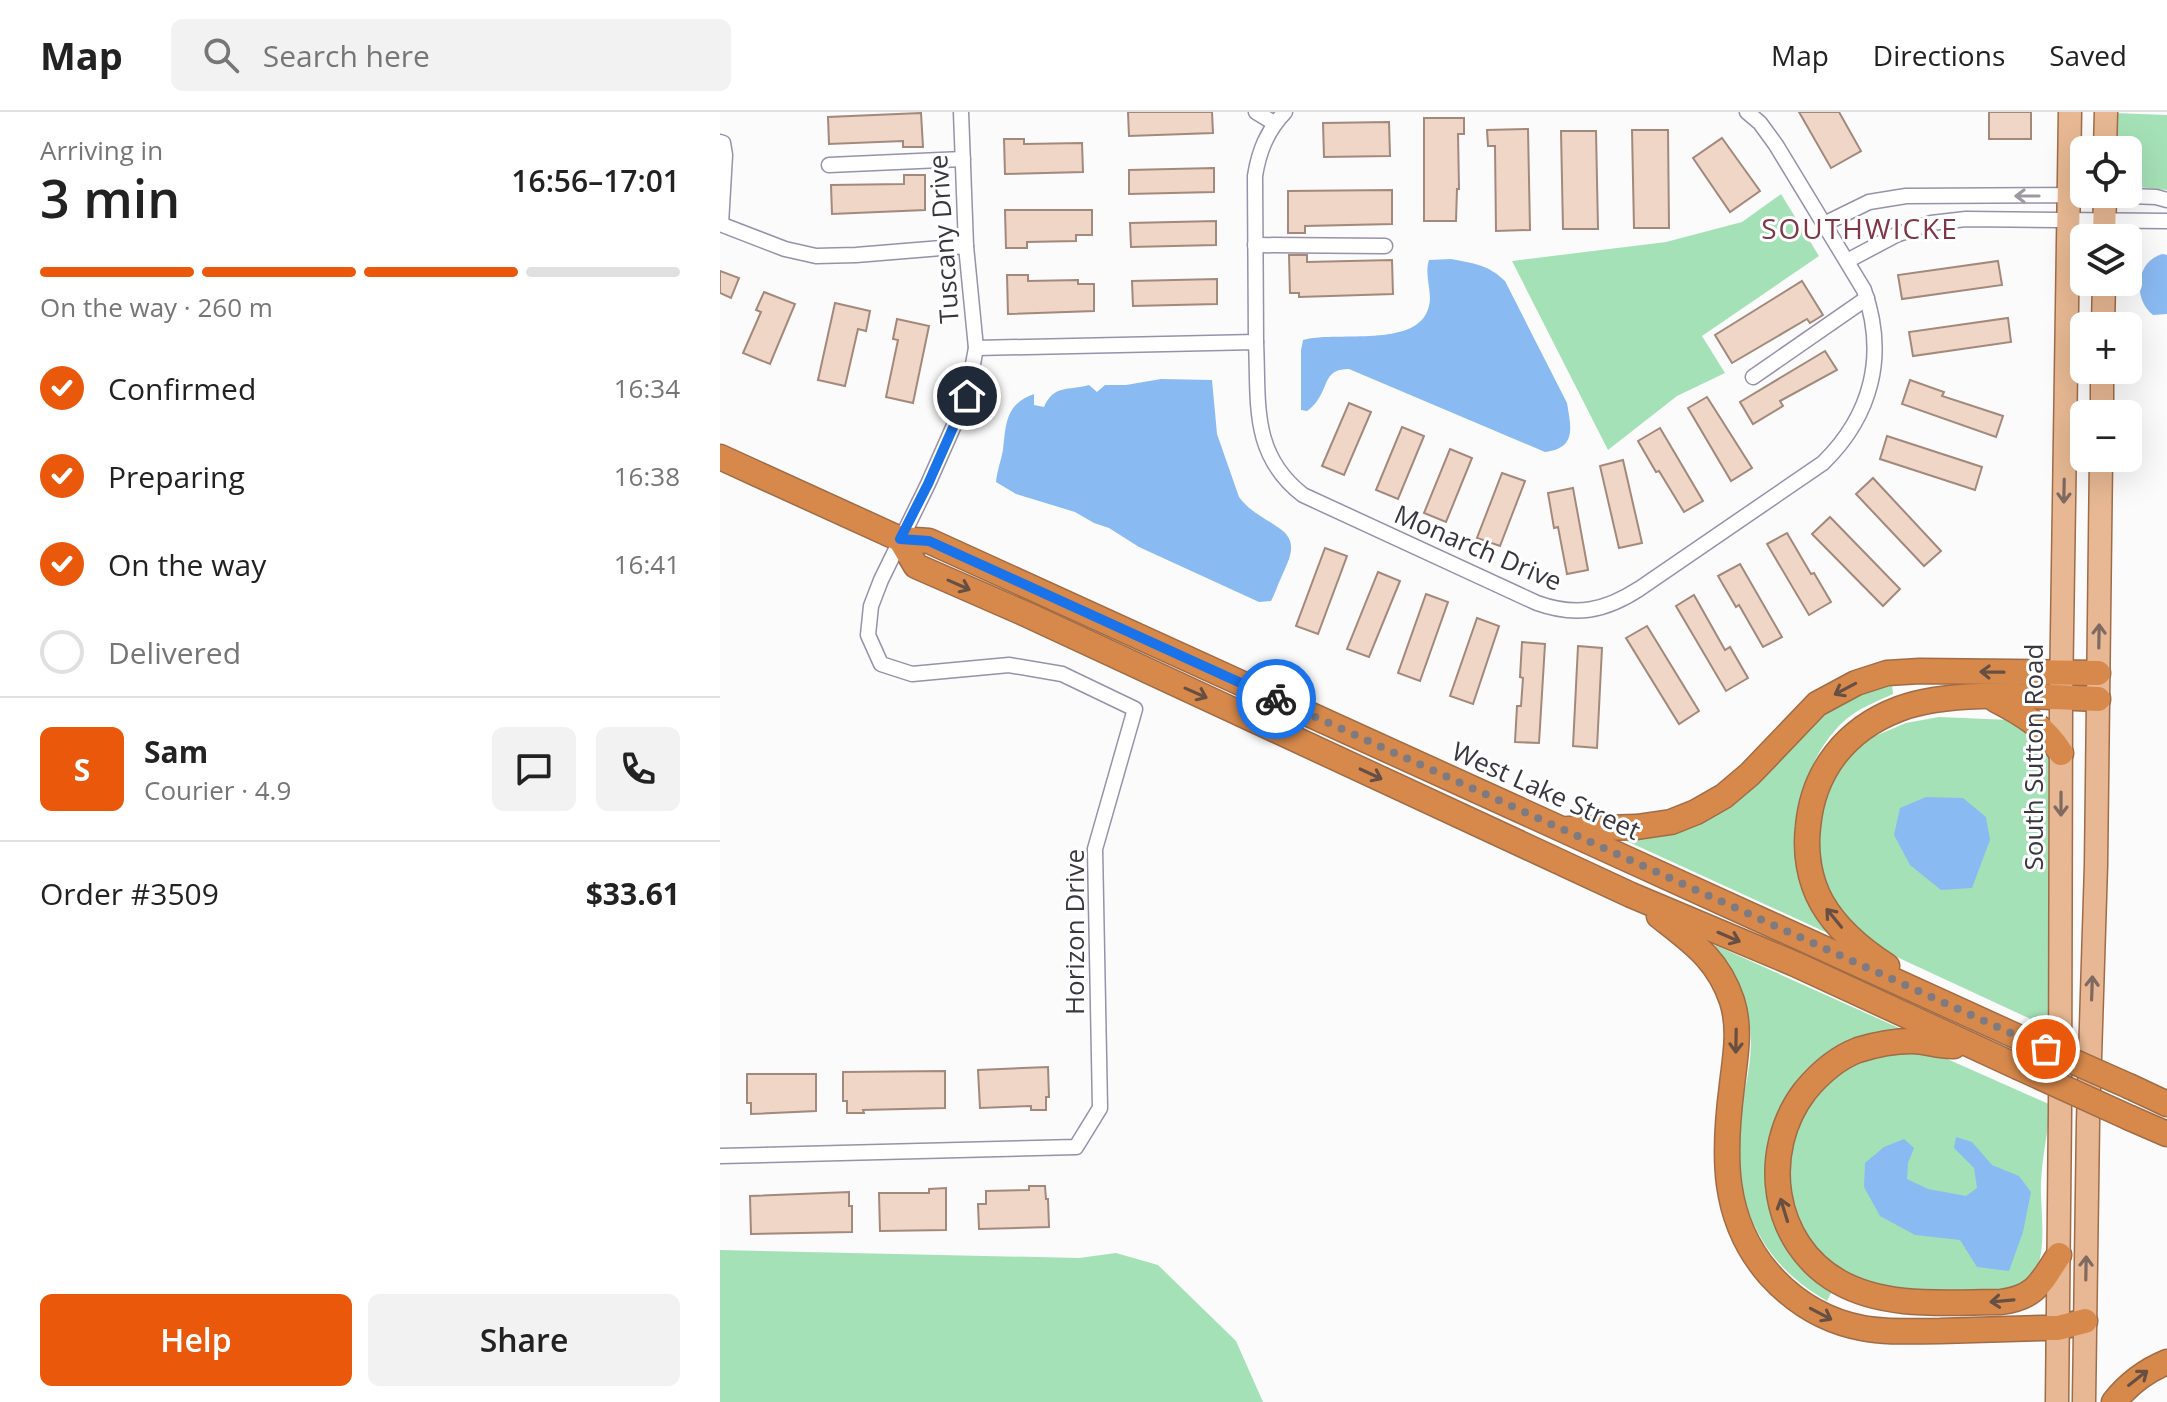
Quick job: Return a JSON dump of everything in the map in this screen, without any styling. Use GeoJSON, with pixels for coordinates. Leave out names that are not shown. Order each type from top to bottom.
{"type":"FeatureCollection","features":[{"type":"Feature","properties":{"kind":"highway","name":"West Lake Street"},"geometry":{"type":"LineString","coordinates":[[720,457],[900,539],[929,541],[2167,1104]]}},
{"type":"Feature","properties":{"kind":"highway","name":"West Lake Street"},"geometry":{"type":"LineString","coordinates":[[900,539],[916,566],[1631,895],[1795,964],[2167,1134]]}},
{"type":"Feature","properties":{"kind":"highway"},"geometry":{"type":"LineString","coordinates":[[1562,829],[1637,827],[1671,822],[1696,812],[1724,796],[1750,774],[1817,704],[1856,683],[1887,673],[2098,673]]}},
{"type":"Feature","properties":{"kind":"highway"},"geometry":{"type":"LineString","coordinates":[[1991,697],[2042,728],[2061,753]]}},
{"type":"Feature","properties":{"kind":"highway"},"geometry":{"type":"LineString","coordinates":[[1939,1000],[1868,953],[1836,923],[1821,902],[1806,846],[1810,805],[1822,774],[1838,750],[1861,730],[1898,709],[1925,702],[1991,697],[2098,699]]}},
{"type":"Feature","properties":{"kind":"highway"},"geometry":{"type":"LineString","coordinates":[[1631,895],[1703,951],[1716,967],[1733,1003],[1738,1039],[1727,1146],[1731,1200],[1749,1247],[1780,1286],[1805,1306],[1831,1320],[1863,1328],[1902,1332],[2058,1328],[2085,1321]]}},
{"type":"Feature","properties":{"kind":"highway"},"geometry":{"type":"LineString","coordinates":[[1972,1046],[1947,1047],[1913,1041],[1884,1044],[1856,1051],[1816,1077],[1794,1107],[1784,1128],[1778,1154],[1777,1183],[1781,1207],[1791,1231],[1818,1267],[1838,1282],[1887,1299],[2015,1300],[2037,1289],[2059,1255]]}},
{"type":"Feature","properties":{"kind":"highway"},"geometry":{"type":"LineString","coordinates":[[2114,1402],[2126,1387],[2148,1370],[2167,1362]]}},
{"type":"Feature","properties":{"kind":"main road","name":"South Sutton Road"},"geometry":{"type":"LineString","coordinates":[[2057,1402],[2061,698],[2070,112]]}},
{"type":"Feature","properties":{"kind":"main road"},"geometry":{"type":"LineString","coordinates":[[2105,136],[2106,112]]}},
{"type":"Feature","properties":{"kind":"main road"},"geometry":{"type":"LineString","coordinates":[[2084,1402],[2101,472]]}},
{"type":"Feature","properties":{"kind":"street","name":"Tuscany Drive"},"geometry":{"type":"LineString","coordinates":[[900,539],[967,396],[976,348],[966,246],[961,112]]}},
{"type":"Feature","properties":{"kind":"street"},"geometry":{"type":"LineString","coordinates":[[1256,112],[1274,123],[1285,112]]}},
{"type":"Feature","properties":{"kind":"street","name":"Monarch Drive"},"geometry":{"type":"LineString","coordinates":[[1274,123],[1258,154],[1255,245],[1260,427],[1276,469],[1287,483],[1320,504],[1537,603],[1575,611],[1622,600],[1823,463],[1852,430],[1871,384],[1875,344],[1867,298],[1776,145],[1760,123],[1747,112]]}},
{"type":"Feature","properties":{"kind":"street"},"geometry":{"type":"LineString","coordinates":[[720,142],[723,143],[725,155],[720,224],[785,249],[816,256],[966,246]]}},
{"type":"Feature","properties":{"kind":"street"},"geometry":{"type":"LineString","coordinates":[[829,165],[963,159]]}},
{"type":"Feature","properties":{"kind":"street"},"geometry":{"type":"LineString","coordinates":[[1824,224],[1869,202],[1906,196],[2069,196]]}},
{"type":"Feature","properties":{"kind":"street"},"geometry":{"type":"LineString","coordinates":[[1965,196],[1966,219]]}},
{"type":"Feature","properties":{"kind":"street"},"geometry":{"type":"LineString","coordinates":[[2142,196],[2167,200]]}},
{"type":"Feature","properties":{"kind":"street"},"geometry":{"type":"LineString","coordinates":[[1847,261],[1896,235],[1931,223],[1966,219],[2069,221],[2081,224]]}},
{"type":"Feature","properties":{"kind":"street"},"geometry":{"type":"LineString","coordinates":[[2142,225],[2167,221]]}},
{"type":"Feature","properties":{"kind":"street"},"geometry":{"type":"LineString","coordinates":[[1255,245],[1385,246]]}},
{"type":"Feature","properties":{"kind":"street"},"geometry":{"type":"LineString","coordinates":[[1753,377],[1867,298]]}},
{"type":"Feature","properties":{"kind":"street"},"geometry":{"type":"LineString","coordinates":[[976,348],[1256,342]]}},
{"type":"Feature","properties":{"kind":"street","name":"Horizon Drive"},"geometry":{"type":"LineString","coordinates":[[720,1156],[1076,1147],[1100,1108],[1095,849],[1135,709],[1062,674],[1009,665],[912,674],[881,664],[868,635],[871,606],[900,539]]}},
{"type":"Feature","properties":{"kind":"green space"},"geometry":{"type":"Polygon","coordinates":[[[2114,113],[2167,115],[2167,190],[2142,187],[2142,136],[2113,136],[2114,113]]]}},
{"type":"Feature","properties":{"kind":"green space"},"geometry":{"type":"Polygon","coordinates":[[[1781,194],[1819,256],[1702,336],[1725,373],[1677,396],[1608,450],[1512,261],[1666,242],[1742,222],[1781,194]]]}},
{"type":"Feature","properties":{"kind":"green space"},"geometry":{"type":"Polygon","coordinates":[[[1892,684],[1893,694],[1858,711],[1835,730],[1815,761],[1802,794],[1834,936],[1620,838],[1663,833],[1841,703],[1892,684]]]}},
{"type":"Feature","properties":{"kind":"green space"},"geometry":{"type":"Polygon","coordinates":[[[1939,717],[2010,720],[2019,723],[2048,752],[2050,1028],[1886,952],[1847,922],[1826,886],[1818,856],[1818,818],[1834,774],[1853,750],[1868,739],[1906,723],[1939,717]]]}},
{"type":"Feature","properties":{"kind":"green space"},"geometry":{"type":"Polygon","coordinates":[[[1715,945],[1908,1032],[1836,1053],[1768,1180],[1833,1289],[1827,1301],[1800,1283],[1777,1261],[1765,1245],[1747,1207],[1738,1167],[1738,1146],[1751,1052],[1749,1019],[1736,979],[1715,945]]]}},
{"type":"Feature","properties":{"kind":"green space"},"geometry":{"type":"Polygon","coordinates":[[[1904,1052],[1936,1054],[2051,1105],[2042,1173],[2041,1254],[2034,1273],[2021,1285],[1994,1290],[1935,1290],[1872,1284],[1843,1271],[1819,1250],[1802,1225],[1792,1196],[1789,1166],[1794,1136],[1806,1108],[1825,1084],[1851,1065],[1904,1052]]]}},
{"type":"Feature","properties":{"kind":"green space"},"geometry":{"type":"Polygon","coordinates":[[[720,1250],[1079,1258],[1116,1253],[1158,1265],[1236,1341],[1263,1402],[720,1402],[720,1250]]]}},
{"type":"Feature","properties":{"kind":"water"},"geometry":{"type":"Polygon","coordinates":[[[2167,255],[2167,314],[2153,315],[2142,300],[2142,272],[2154,258],[2167,255]]]}},
{"type":"Feature","properties":{"kind":"water"},"geometry":{"type":"Polygon","coordinates":[[[1451,259],[1487,268],[1505,281],[1567,403],[1570,435],[1555,450],[1545,452],[1349,369],[1331,375],[1315,403],[1307,411],[1301,410],[1303,340],[1388,334],[1417,324],[1429,307],[1429,260],[1451,259]]]}},
{"type":"Feature","properties":{"kind":"water"},"geometry":{"type":"Polygon","coordinates":[[[1161,379],[1212,380],[1217,434],[1239,497],[1285,533],[1291,545],[1289,558],[1271,601],[1259,602],[1139,547],[1075,512],[1016,494],[996,482],[1006,424],[1012,410],[1024,398],[1034,394],[1034,405],[1044,407],[1052,395],[1062,390],[1089,385],[1097,392],[1105,385],[1161,379]]]}},
{"type":"Feature","properties":{"kind":"water"},"geometry":{"type":"Polygon","coordinates":[[[1926,797],[1963,798],[1986,817],[1990,840],[1972,888],[1941,890],[1910,865],[1894,835],[1900,808],[1926,797]]]}},
{"type":"Feature","properties":{"kind":"water"},"geometry":{"type":"Polygon","coordinates":[[[1956,1137],[1972,1142],[1992,1165],[2019,1176],[2031,1192],[2023,1232],[2009,1271],[1977,1267],[1960,1240],[1915,1235],[1880,1216],[1864,1187],[1865,1163],[1884,1147],[1904,1139],[1914,1148],[1908,1163],[1907,1179],[1928,1189],[1966,1196],[1977,1188],[1974,1168],[1954,1148],[1956,1137]]]}},
{"type":"Feature","properties":{"kind":"building"},"geometry":{"type":"Polygon","coordinates":[[[1128,112],[1212,112],[1213,133],[1129,136],[1128,112]]]}},
{"type":"Feature","properties":{"kind":"building"},"geometry":{"type":"Polygon","coordinates":[[[1799,112],[1839,112],[1861,151],[1831,168],[1799,112]]]}},
{"type":"Feature","properties":{"kind":"building"},"geometry":{"type":"Polygon","coordinates":[[[1989,112],[2031,112],[2031,139],[1989,139],[1989,112]]]}},
{"type":"Feature","properties":{"kind":"building"},"geometry":{"type":"Polygon","coordinates":[[[921,113],[923,147],[903,147],[903,141],[829,144],[828,117],[921,113]]]}},
{"type":"Feature","properties":{"kind":"building"},"geometry":{"type":"Polygon","coordinates":[[[1424,118],[1464,118],[1464,134],[1458,134],[1456,221],[1424,221],[1424,118]]]}},
{"type":"Feature","properties":{"kind":"building"},"geometry":{"type":"Polygon","coordinates":[[[1389,122],[1390,156],[1324,157],[1323,123],[1389,122]]]}},
{"type":"Feature","properties":{"kind":"building"},"geometry":{"type":"Polygon","coordinates":[[[1528,129],[1530,230],[1496,231],[1495,146],[1488,146],[1487,130],[1528,129]]]}},
{"type":"Feature","properties":{"kind":"building"},"geometry":{"type":"Polygon","coordinates":[[[1632,130],[1668,130],[1669,228],[1634,228],[1632,130]]]}},
{"type":"Feature","properties":{"kind":"building"},"geometry":{"type":"Polygon","coordinates":[[[1561,131],[1596,131],[1598,229],[1563,229],[1561,131]]]}},
{"type":"Feature","properties":{"kind":"building"},"geometry":{"type":"Polygon","coordinates":[[[1722,138],[1760,191],[1730,212],[1693,158],[1722,138]]]}},
{"type":"Feature","properties":{"kind":"building"},"geometry":{"type":"Polygon","coordinates":[[[1004,139],[1024,139],[1024,144],[1082,143],[1083,172],[1005,174],[1004,139]]]}},
{"type":"Feature","properties":{"kind":"building"},"geometry":{"type":"Polygon","coordinates":[[[1214,168],[1214,192],[1129,194],[1129,170],[1214,168]]]}},
{"type":"Feature","properties":{"kind":"building"},"geometry":{"type":"Polygon","coordinates":[[[904,175],[925,175],[925,210],[832,214],[831,185],[904,184],[904,175]]]}},
{"type":"Feature","properties":{"kind":"building"},"geometry":{"type":"Polygon","coordinates":[[[1392,190],[1392,224],[1305,226],[1305,233],[1288,233],[1288,191],[1392,190]]]}},
{"type":"Feature","properties":{"kind":"building"},"geometry":{"type":"Polygon","coordinates":[[[1005,210],[1092,210],[1092,235],[1076,235],[1076,241],[1027,242],[1027,248],[1006,248],[1005,210]]]}},
{"type":"Feature","properties":{"kind":"building"},"geometry":{"type":"Polygon","coordinates":[[[1216,221],[1216,245],[1131,247],[1130,223],[1216,221]]]}},
{"type":"Feature","properties":{"kind":"building"},"geometry":{"type":"Polygon","coordinates":[[[1289,255],[1307,255],[1307,262],[1392,260],[1393,294],[1299,297],[1299,293],[1290,293],[1289,255]]]}},
{"type":"Feature","properties":{"kind":"building"},"geometry":{"type":"Polygon","coordinates":[[[1998,261],[2002,285],[1902,299],[1898,275],[1998,261]]]}},
{"type":"Feature","properties":{"kind":"building"},"geometry":{"type":"Polygon","coordinates":[[[720,271],[739,278],[731,298],[720,293],[720,271]]]}},
{"type":"Feature","properties":{"kind":"building"},"geometry":{"type":"Polygon","coordinates":[[[1007,275],[1028,275],[1028,281],[1078,280],[1078,284],[1094,284],[1094,311],[1008,314],[1007,275]]]}},
{"type":"Feature","properties":{"kind":"building"},"geometry":{"type":"Polygon","coordinates":[[[1217,279],[1217,304],[1133,306],[1132,281],[1217,279]]]}},
{"type":"Feature","properties":{"kind":"building"},"geometry":{"type":"Polygon","coordinates":[[[1802,281],[1823,315],[1810,323],[1807,319],[1732,363],[1715,335],[1802,281]]]}},
{"type":"Feature","properties":{"kind":"building"},"geometry":{"type":"Polygon","coordinates":[[[764,292],[795,304],[770,364],[743,353],[761,312],[756,310],[764,292]]]}},
{"type":"Feature","properties":{"kind":"building"},"geometry":{"type":"Polygon","coordinates":[[[835,303],[870,311],[866,331],[858,329],[845,386],[818,380],[835,303]]]}},
{"type":"Feature","properties":{"kind":"building"},"geometry":{"type":"Polygon","coordinates":[[[2008,318],[2011,342],[1913,356],[1909,332],[2008,318]]]}},
{"type":"Feature","properties":{"kind":"building"},"geometry":{"type":"Polygon","coordinates":[[[897,319],[929,326],[913,403],[886,397],[898,340],[893,339],[897,319]]]}},
{"type":"Feature","properties":{"kind":"building"},"geometry":{"type":"Polygon","coordinates":[[[1825,351],[1837,370],[1780,401],[1783,406],[1753,424],[1740,402],[1825,351]]]}},
{"type":"Feature","properties":{"kind":"building"},"geometry":{"type":"Polygon","coordinates":[[[1910,380],[1944,392],[1942,396],[2003,416],[1996,437],[1902,404],[1910,380]]]}},
{"type":"Feature","properties":{"kind":"building"},"geometry":{"type":"Polygon","coordinates":[[[1707,397],[1752,468],[1731,481],[1688,408],[1707,397]]]}},
{"type":"Feature","properties":{"kind":"building"},"geometry":{"type":"Polygon","coordinates":[[[1349,403],[1371,412],[1344,475],[1322,466],[1349,403]]]}},
{"type":"Feature","properties":{"kind":"building"},"geometry":{"type":"Polygon","coordinates":[[[1402,427],[1424,436],[1398,499],[1376,490],[1402,427]]]}},
{"type":"Feature","properties":{"kind":"building"},"geometry":{"type":"Polygon","coordinates":[[[1660,428],[1703,501],[1684,512],[1638,441],[1660,428]]]}},
{"type":"Feature","properties":{"kind":"building"},"geometry":{"type":"Polygon","coordinates":[[[1887,436],[1982,467],[1975,490],[1880,459],[1887,436]]]}},
{"type":"Feature","properties":{"kind":"building"},"geometry":{"type":"Polygon","coordinates":[[[1450,449],[1472,458],[1446,522],[1424,513],[1450,449]]]}},
{"type":"Feature","properties":{"kind":"building"},"geometry":{"type":"Polygon","coordinates":[[[1623,460],[1642,543],[1619,548],[1600,466],[1623,460]]]}},
{"type":"Feature","properties":{"kind":"building"},"geometry":{"type":"Polygon","coordinates":[[[1502,473],[1525,481],[1500,546],[1477,538],[1502,473]]]}},
{"type":"Feature","properties":{"kind":"building"},"geometry":{"type":"Polygon","coordinates":[[[1873,478],[1941,551],[1924,566],[1856,494],[1873,478]]]}},
{"type":"Feature","properties":{"kind":"building"},"geometry":{"type":"Polygon","coordinates":[[[1573,488],[1588,570],[1567,574],[1548,493],[1573,488]]]}},
{"type":"Feature","properties":{"kind":"building"},"geometry":{"type":"Polygon","coordinates":[[[1830,517],[1900,589],[1883,606],[1812,534],[1830,517]]]}},
{"type":"Feature","properties":{"kind":"building"},"geometry":{"type":"Polygon","coordinates":[[[1787,533],[1831,602],[1809,615],[1767,544],[1787,533]]]}},
{"type":"Feature","properties":{"kind":"building"},"geometry":{"type":"Polygon","coordinates":[[[1325,548],[1347,556],[1318,634],[1296,626],[1325,548]]]}},
{"type":"Feature","properties":{"kind":"building"},"geometry":{"type":"Polygon","coordinates":[[[1740,564],[1782,637],[1763,647],[1718,576],[1740,564]]]}},
{"type":"Feature","properties":{"kind":"building"},"geometry":{"type":"Polygon","coordinates":[[[1378,572],[1400,581],[1369,657],[1347,649],[1378,572]]]}},
{"type":"Feature","properties":{"kind":"building"},"geometry":{"type":"Polygon","coordinates":[[[1426,594],[1448,602],[1420,681],[1398,673],[1426,594]]]}},
{"type":"Feature","properties":{"kind":"building"},"geometry":{"type":"Polygon","coordinates":[[[1694,595],[1725,650],[1730,647],[1748,678],[1726,691],[1676,606],[1694,595]]]}},
{"type":"Feature","properties":{"kind":"building"},"geometry":{"type":"Polygon","coordinates":[[[1477,618],[1499,626],[1473,704],[1450,696],[1477,618]]]}},
{"type":"Feature","properties":{"kind":"building"},"geometry":{"type":"Polygon","coordinates":[[[1647,626],[1699,711],[1679,724],[1626,638],[1647,626]]]}},
{"type":"Feature","properties":{"kind":"building"},"geometry":{"type":"Polygon","coordinates":[[[1522,642],[1545,644],[1539,743],[1515,742],[1517,706],[1521,706],[1523,678],[1520,677],[1522,642]]]}},
{"type":"Feature","properties":{"kind":"building"},"geometry":{"type":"Polygon","coordinates":[[[1578,646],[1602,648],[1597,748],[1573,746],[1578,646]]]}},
{"type":"Feature","properties":{"kind":"building"},"geometry":{"type":"Polygon","coordinates":[[[1048,1067],[1046,1110],[1031,1110],[1031,1106],[980,1108],[978,1070],[1048,1067]]]}},
{"type":"Feature","properties":{"kind":"building"},"geometry":{"type":"Polygon","coordinates":[[[945,1071],[945,1108],[847,1113],[847,1101],[843,1101],[843,1072],[945,1071]]]}},
{"type":"Feature","properties":{"kind":"building"},"geometry":{"type":"Polygon","coordinates":[[[747,1074],[816,1074],[816,1111],[751,1114],[751,1103],[747,1103],[747,1074]]]}},
{"type":"Feature","properties":{"kind":"building"},"geometry":{"type":"Polygon","coordinates":[[[1029,1186],[1045,1186],[1049,1227],[979,1229],[978,1204],[986,1204],[986,1191],[1029,1190],[1029,1186]]]}},
{"type":"Feature","properties":{"kind":"building"},"geometry":{"type":"Polygon","coordinates":[[[946,1188],[946,1230],[880,1231],[879,1193],[929,1193],[929,1189],[946,1188]]]}},
{"type":"Feature","properties":{"kind":"building"},"geometry":{"type":"Polygon","coordinates":[[[849,1192],[852,1232],[751,1234],[750,1196],[849,1192]]]}},
{"type":"Feature","properties":{"kind":"way so far"},"geometry":{"type":"LineString","coordinates":[[1276,699],[2046,1049]]}},
{"type":"Feature","properties":{"kind":"district","name":"SOUTHWICKE"},"geometry":{"type":"Point","coordinates":[1860,229]}},
{"type":"Feature","properties":{"kind":"route"},"geometry":{"type":"LineString","coordinates":[[967,396],[900,539],[929,541],[1276,699]]}}]}
